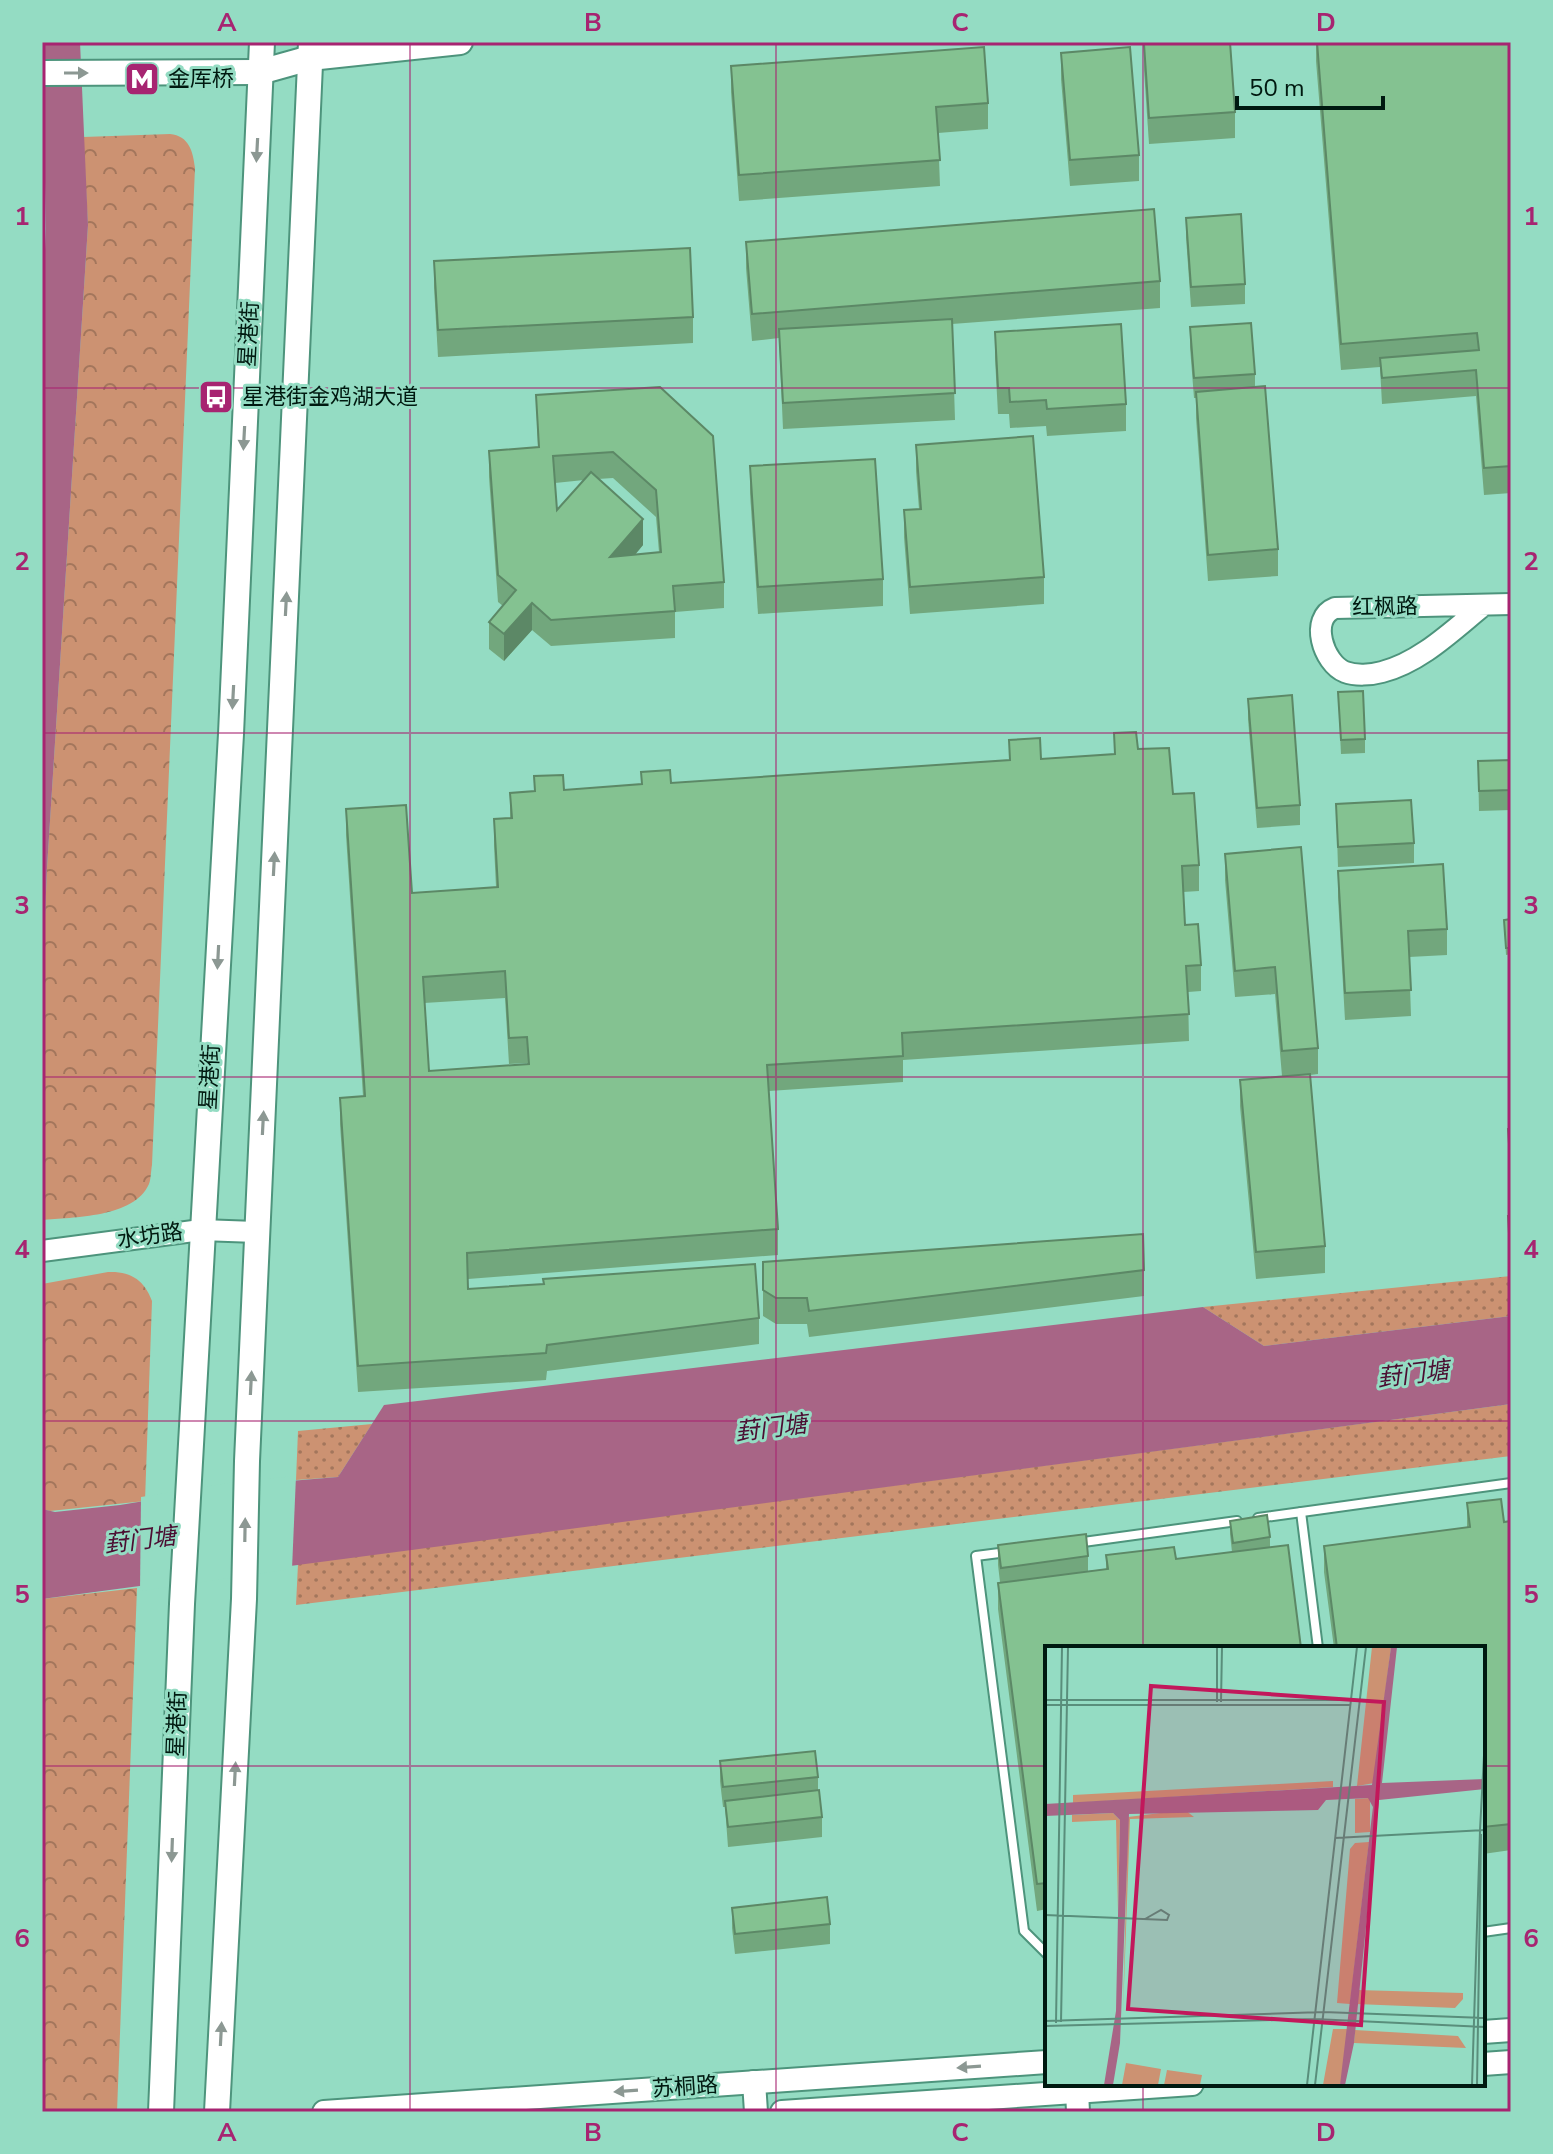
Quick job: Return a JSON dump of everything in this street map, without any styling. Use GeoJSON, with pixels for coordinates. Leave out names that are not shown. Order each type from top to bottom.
{"type":"FeatureCollection","features":[{"type":"Feature","properties":{"kind":"main road","name":"星港街"},"geometry":{"type":"LineString","coordinates":[[161,2112],[182,1604],[231,734],[262,42]]}},
{"type":"Feature","properties":{"kind":"main road"},"geometry":{"type":"LineString","coordinates":[[42,73],[260,72],[310,50],[460,42]]}},
{"type":"Feature","properties":{"kind":"main road"},"geometry":{"type":"LineString","coordinates":[[217,2112],[244,1599],[247,1461],[310,50]]}},
{"type":"Feature","properties":{"kind":"main road"},"geometry":{"type":"LineString","coordinates":[[1485,2032],[1511,2030]]}},
{"type":"Feature","properties":{"kind":"main road","name":"苏桐路"},"geometry":{"type":"LineString","coordinates":[[324,2112],[1045,2062]]}},
{"type":"Feature","properties":{"kind":"main road"},"geometry":{"type":"LineString","coordinates":[[1485,2064],[1511,2062]]}},
{"type":"Feature","properties":{"kind":"main road"},"geometry":{"type":"LineString","coordinates":[[754,2082],[756,2112]]}},
{"type":"Feature","properties":{"kind":"main road"},"geometry":{"type":"LineString","coordinates":[[782,2112],[1110,2095],[1177,2086]]}},
{"type":"Feature","properties":{"kind":"street","name":"红枫路"},"geometry":{"type":"LineString","coordinates":[[1484,605],[1436,643],[1398,667],[1382,672],[1356,674],[1342,670],[1329,658],[1322,641],[1324,617],[1327,611],[1335,608],[1511,604]]}},
{"type":"Feature","properties":{"kind":"street","name":"水坊路"},"geometry":{"type":"LineString","coordinates":[[42,1251],[201,1230],[258,1232]]}},
{"type":"Feature","properties":{"kind":"lane"},"geometry":{"type":"LineString","coordinates":[[1069,1544],[1511,1483]]}},
{"type":"Feature","properties":{"kind":"lane"},"geometry":{"type":"LineString","coordinates":[[1301,1512],[1318,1646]]}},
{"type":"Feature","properties":{"kind":"lane"},"geometry":{"type":"LineString","coordinates":[[1023,1550],[976,1556],[1024,1931],[1045,1952]]}},
{"type":"Feature","properties":{"kind":"lane"},"geometry":{"type":"LineString","coordinates":[[1485,1932],[1511,1928]]}},
{"type":"Feature","properties":{"kind":"green space"},"geometry":{"type":"Polygon","coordinates":[[[170,134],[182,138],[189,145],[195,168],[152,1165],[149,1184],[130,1204],[102,1214],[42,1220],[42,991],[88,225],[83,137],[170,134]]]}},
{"type":"Feature","properties":{"kind":"green space"},"geometry":{"type":"Polygon","coordinates":[[[108,1272],[136,1278],[152,1301],[145,1501],[50,1511],[42,1509],[42,1284],[108,1272]]]}},
{"type":"Feature","properties":{"kind":"green space"},"geometry":{"type":"Polygon","coordinates":[[[1511,1276],[1511,1316],[1264,1346],[1203,1307],[1511,1276]]]}},
{"type":"Feature","properties":{"kind":"green space"},"geometry":{"type":"Polygon","coordinates":[[[1511,1404],[1511,1456],[296,1605],[298,1564],[1511,1404]]]}},
{"type":"Feature","properties":{"kind":"green space"},"geometry":{"type":"Polygon","coordinates":[[[372,1424],[338,1477],[296,1480],[298,1431],[372,1424]]]}},
{"type":"Feature","properties":{"kind":"green space"},"geometry":{"type":"Polygon","coordinates":[[[137,1588],[117,2112],[42,2112],[42,1599],[137,1588]]]}},
{"type":"Feature","properties":{"kind":"water"},"geometry":{"type":"Polygon","coordinates":[[[42,42],[80,42],[88,225],[42,991],[42,312],[46,229],[42,42]]]}},
{"type":"Feature","properties":{"kind":"water","name":"葑门塘"},"geometry":{"type":"Polygon","coordinates":[[[1203,1307],[1264,1346],[1511,1316],[1511,1404],[42,1599],[42,1509],[55,1512],[120,1505],[242,1485],[338,1477],[384,1405],[1203,1307]]]}},
{"type":"Feature","properties":{"kind":"pier"},"geometry":{"type":"Polygon","coordinates":[[[296,1476],[292,1569],[140,1591],[141,1497],[241,1481],[296,1476]]]}},
{"type":"Feature","properties":{"kind":"building"},"geometry":{"type":"Polygon","coordinates":[[[1230,42],[1235,112],[1149,118],[1144,44],[1230,42]]]}},
{"type":"Feature","properties":{"kind":"building"},"geometry":{"type":"Polygon","coordinates":[[[1317,42],[1511,42],[1511,466],[1484,468],[1476,370],[1382,378],[1380,358],[1479,350],[1477,333],[1341,344],[1317,42]]]}},
{"type":"Feature","properties":{"kind":"building"},"geometry":{"type":"Polygon","coordinates":[[[984,47],[988,103],[936,107],[940,160],[739,175],[731,66],[984,47]]]}},
{"type":"Feature","properties":{"kind":"building"},"geometry":{"type":"Polygon","coordinates":[[[1130,47],[1139,155],[1070,160],[1061,53],[1130,47]]]}},
{"type":"Feature","properties":{"kind":"building"},"geometry":{"type":"Polygon","coordinates":[[[1154,209],[1160,281],[752,314],[746,242],[1154,209]]]}},
{"type":"Feature","properties":{"kind":"building"},"geometry":{"type":"Polygon","coordinates":[[[1241,214],[1245,284],[1191,287],[1186,218],[1241,214]]]}},
{"type":"Feature","properties":{"kind":"building"},"geometry":{"type":"Polygon","coordinates":[[[690,248],[693,317],[438,330],[434,261],[690,248]]]}},
{"type":"Feature","properties":{"kind":"building"},"geometry":{"type":"Polygon","coordinates":[[[952,319],[955,393],[783,403],[779,329],[952,319]]]}},
{"type":"Feature","properties":{"kind":"building"},"geometry":{"type":"Polygon","coordinates":[[[1251,323],[1255,374],[1194,378],[1190,327],[1251,323]]]}},
{"type":"Feature","properties":{"kind":"building"},"geometry":{"type":"Polygon","coordinates":[[[1121,324],[1126,404],[1047,409],[1046,400],[1010,402],[1009,388],[998,388],[995,332],[1121,324]]]}},
{"type":"Feature","properties":{"kind":"building"},"geometry":{"type":"Polygon","coordinates":[[[1265,386],[1278,549],[1208,555],[1196,392],[1265,386]]]}},
{"type":"Feature","properties":{"kind":"building"},"geometry":{"type":"Polygon","coordinates":[[[660,387],[713,436],[724,582],[673,586],[675,611],[551,620],[532,603],[504,634],[489,622],[516,590],[498,575],[489,451],[539,447],[536,395],[660,387]],[[613,452],[553,456],[557,510],[591,472],[643,519],[610,557],[661,552],[656,490],[613,452]]]}},
{"type":"Feature","properties":{"kind":"building"},"geometry":{"type":"Polygon","coordinates":[[[1033,436],[1044,577],[910,587],[904,510],[921,509],[916,445],[1033,436]]]}},
{"type":"Feature","properties":{"kind":"building"},"geometry":{"type":"Polygon","coordinates":[[[875,459],[883,579],[758,587],[750,466],[875,459]]]}},
{"type":"Feature","properties":{"kind":"building"},"geometry":{"type":"Polygon","coordinates":[[[1363,691],[1365,739],[1341,740],[1338,692],[1363,691]]]}},
{"type":"Feature","properties":{"kind":"building"},"geometry":{"type":"Polygon","coordinates":[[[1292,695],[1300,805],[1257,808],[1248,699],[1292,695]]]}},
{"type":"Feature","properties":{"kind":"building"},"geometry":{"type":"Polygon","coordinates":[[[1136,732],[1138,749],[1169,748],[1173,794],[1194,793],[1199,865],[1182,866],[1185,925],[1198,924],[1201,965],[1186,966],[1189,1014],[902,1033],[903,1056],[767,1065],[778,1229],[467,1253],[468,1289],[544,1284],[543,1279],[755,1264],[759,1318],[547,1345],[546,1353],[358,1366],[340,1098],[365,1096],[346,809],[406,805],[412,893],[498,887],[494,819],[512,818],[510,793],[535,791],[534,776],[563,775],[564,790],[642,784],[641,772],[670,770],[671,783],[1010,760],[1009,740],[1040,738],[1041,759],[1115,754],[1114,733],[1136,732]],[[505,971],[423,977],[429,1071],[529,1064],[527,1037],[509,1038],[505,971]]]}},
{"type":"Feature","properties":{"kind":"building"},"geometry":{"type":"Polygon","coordinates":[[[1511,760],[1511,790],[1479,791],[1478,761],[1511,760]]]}},
{"type":"Feature","properties":{"kind":"building"},"geometry":{"type":"Polygon","coordinates":[[[1411,800],[1414,843],[1338,847],[1336,804],[1411,800]]]}},
{"type":"Feature","properties":{"kind":"building"},"geometry":{"type":"Polygon","coordinates":[[[1301,847],[1318,1048],[1282,1051],[1275,967],[1235,971],[1225,854],[1301,847]]]}},
{"type":"Feature","properties":{"kind":"building"},"geometry":{"type":"Polygon","coordinates":[[[1443,864],[1447,929],[1408,931],[1411,990],[1345,993],[1338,871],[1443,864]]]}},
{"type":"Feature","properties":{"kind":"building"},"geometry":{"type":"Polygon","coordinates":[[[1511,919],[1511,948],[1506,948],[1504,920],[1511,919]]]}},
{"type":"Feature","properties":{"kind":"building"},"geometry":{"type":"Polygon","coordinates":[[[1310,1074],[1325,1246],[1256,1252],[1240,1080],[1310,1074]]]}},
{"type":"Feature","properties":{"kind":"building"},"geometry":{"type":"Polygon","coordinates":[[[1511,1128],[1511,1159],[1510,1159],[1508,1129],[1511,1128]]]}},
{"type":"Feature","properties":{"kind":"building"},"geometry":{"type":"Polygon","coordinates":[[[1508,1216],[1511,1216],[1511,1233],[1509,1233],[1508,1216]]]}},
{"type":"Feature","properties":{"kind":"building"},"geometry":{"type":"Polygon","coordinates":[[[1143,1234],[1144,1270],[809,1311],[807,1298],[776,1298],[763,1290],[763,1262],[1143,1234]]]}},
{"type":"Feature","properties":{"kind":"building"},"geometry":{"type":"Polygon","coordinates":[[[1501,1499],[1504,1522],[1511,1521],[1511,1824],[1485,1827],[1485,1646],[1337,1646],[1324,1546],[1470,1527],[1467,1503],[1501,1499]]]}},
{"type":"Feature","properties":{"kind":"building"},"geometry":{"type":"Polygon","coordinates":[[[1267,1515],[1270,1537],[1233,1543],[1230,1521],[1267,1515]]]}},
{"type":"Feature","properties":{"kind":"building"},"geometry":{"type":"Polygon","coordinates":[[[1086,1534],[1088,1556],[1001,1568],[998,1545],[1086,1534]]]}},
{"type":"Feature","properties":{"kind":"building"},"geometry":{"type":"Polygon","coordinates":[[[1288,1545],[1301,1646],[1045,1646],[1045,1883],[1037,1884],[998,1583],[1108,1569],[1106,1555],[1174,1547],[1176,1559],[1288,1545]]]}},
{"type":"Feature","properties":{"kind":"building"},"geometry":{"type":"Polygon","coordinates":[[[815,1751],[818,1777],[723,1787],[720,1761],[815,1751]]]}},
{"type":"Feature","properties":{"kind":"building"},"geometry":{"type":"Polygon","coordinates":[[[819,1790],[822,1817],[728,1827],[725,1801],[819,1790]]]}},
{"type":"Feature","properties":{"kind":"building"},"geometry":{"type":"Polygon","coordinates":[[[827,1897],[830,1924],[735,1934],[732,1908],[827,1897]]]}},
{"type":"Feature","properties":{"kind":"place","name":"金厍桥"},"geometry":{"type":"Point","coordinates":[142,79]}},
{"type":"Feature","properties":{"kind":"place","name":"星港街金鸡湖大道"},"geometry":{"type":"Point","coordinates":[216,397]}}]}
